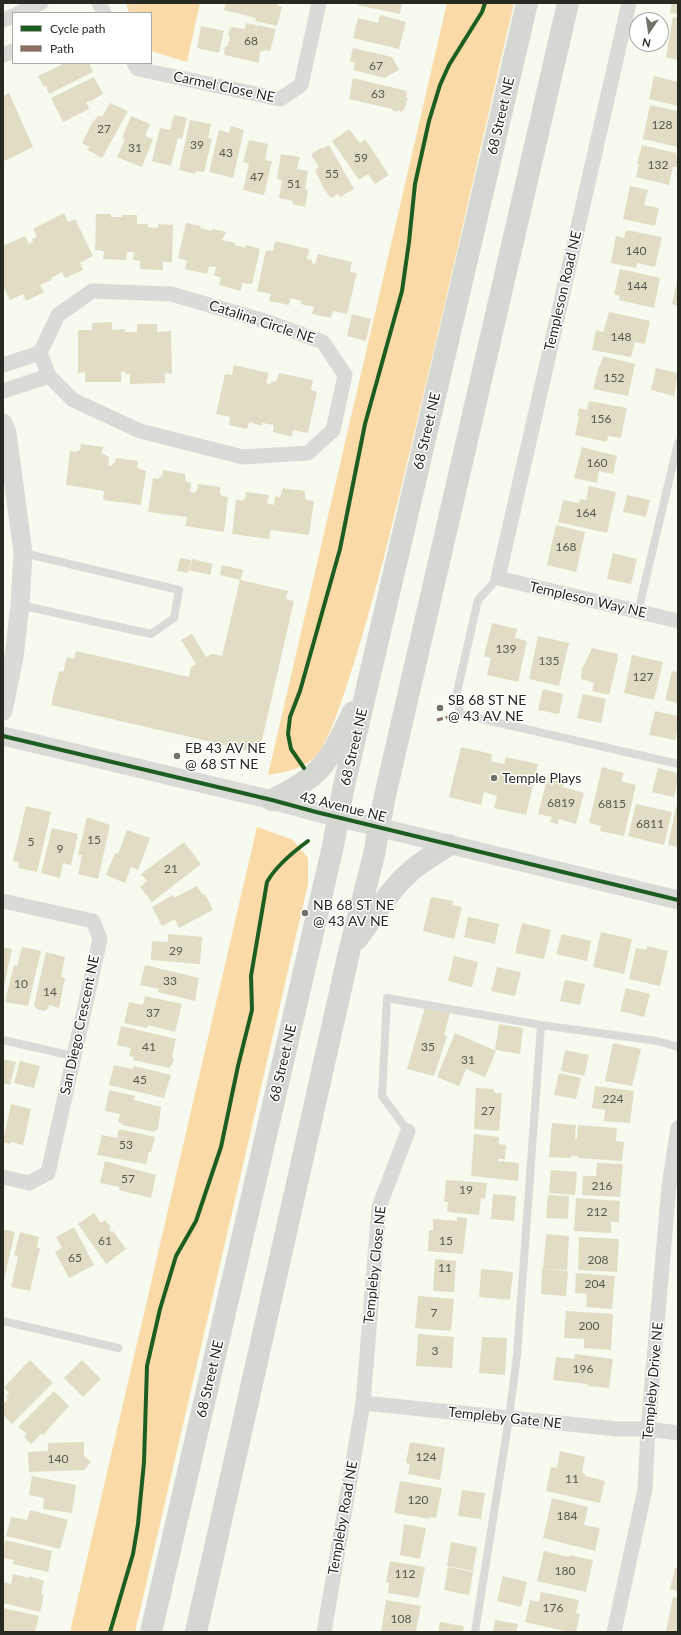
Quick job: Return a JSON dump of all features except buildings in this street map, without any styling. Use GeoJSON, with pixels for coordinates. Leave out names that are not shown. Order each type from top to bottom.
{"type":"FeatureCollection","features":[{"type":"Feature","properties":{"kind":"main road","name":"68 Street NE"},"geometry":{"type":"LineString","coordinates":[[151,1632],[339,817],[343,790],[527,3]]}},
{"type":"Feature","properties":{"kind":"main road"},"geometry":{"type":"LineString","coordinates":[[196,1632],[350,948],[380,827],[384,800],[568,3]]}},
{"type":"Feature","properties":{"kind":"main road"},"geometry":{"type":"LineString","coordinates":[[272,800],[306,781],[325,762],[342,734],[370,679]]}},
{"type":"Feature","properties":{"kind":"main road"},"geometry":{"type":"LineString","coordinates":[[350,948],[395,886],[425,860],[449,845]]}},
{"type":"Feature","properties":{"kind":"street"},"geometry":{"type":"LineString","coordinates":[[21,12],[41,3]]}},
{"type":"Feature","properties":{"kind":"street","name":"Carmel Close NE"},"geometry":{"type":"LineString","coordinates":[[135,64],[138,69],[280,99],[301,85],[319,3]]}},
{"type":"Feature","properties":{"kind":"street","name":"Templeson Road NE"},"geometry":{"type":"LineString","coordinates":[[498,578],[629,3]]}},
{"type":"Feature","properties":{"kind":"street"},"geometry":{"type":"LineString","coordinates":[[3,56],[12,52]]}},
{"type":"Feature","properties":{"kind":"street","name":"Catalina Circle NE"},"geometry":{"type":"LineString","coordinates":[[92,291],[171,294],[268,322],[323,342],[345,375],[333,430],[308,453],[243,457],[140,431],[72,400],[49,376],[40,353],[58,315],[92,291]]}},
{"type":"Feature","properties":{"kind":"street"},"geometry":{"type":"LineString","coordinates":[[3,365],[40,353]]}},
{"type":"Feature","properties":{"kind":"street"},"geometry":{"type":"LineString","coordinates":[[3,391],[49,376]]}},
{"type":"Feature","properties":{"kind":"street"},"geometry":{"type":"LineString","coordinates":[[3,423],[7,433],[23,554],[20,605],[14,657],[3,711]]}},
{"type":"Feature","properties":{"kind":"street","name":"Templeson Way NE"},"geometry":{"type":"LineString","coordinates":[[498,578],[678,621]]}},
{"type":"Feature","properties":{"kind":"street","name":"43 Avenue NE"},"geometry":{"type":"LineString","coordinates":[[3,736],[272,800],[449,845],[678,900]]}},
{"type":"Feature","properties":{"kind":"street","name":"San Diego Crescent NE"},"geometry":{"type":"LineString","coordinates":[[3,901],[93,921],[100,939],[48,1173],[29,1183],[3,1177]]}},
{"type":"Feature","properties":{"kind":"street","name":"Templeby Drive NE"},"geometry":{"type":"LineString","coordinates":[[614,1632],[645,1489],[648,1430],[678,1128]]}},
{"type":"Feature","properties":{"kind":"street","name":"Templeby Close NE"},"geometry":{"type":"LineString","coordinates":[[363,1403],[378,1207],[408,1131]]}},
{"type":"Feature","properties":{"kind":"street","name":"Templeby Gate NE"},"geometry":{"type":"LineString","coordinates":[[363,1403],[678,1434]]}},
{"type":"Feature","properties":{"kind":"street","name":"Templeby Road NE"},"geometry":{"type":"LineString","coordinates":[[324,1632],[363,1403]]}},
{"type":"Feature","properties":{"kind":"lane"},"geometry":{"type":"LineString","coordinates":[[638,612],[678,442]]}},
{"type":"Feature","properties":{"kind":"lane"},"geometry":{"type":"LineString","coordinates":[[20,605],[151,634],[174,618],[179,590],[23,554]]}},
{"type":"Feature","properties":{"kind":"lane"},"geometry":{"type":"LineString","coordinates":[[498,578],[478,600],[457,692],[460,714],[678,764]]}},
{"type":"Feature","properties":{"kind":"lane"},"geometry":{"type":"LineString","coordinates":[[408,1131],[382,1096],[387,998],[541,1025],[657,1041],[678,1046]]}},
{"type":"Feature","properties":{"kind":"lane"},"geometry":{"type":"LineString","coordinates":[[475,1632],[509,1418],[517,1355],[541,1025]]}},
{"type":"Feature","properties":{"kind":"lane"},"geometry":{"type":"LineString","coordinates":[[3,1040],[74,1056]]}},
{"type":"Feature","properties":{"kind":"lane"},"geometry":{"type":"LineString","coordinates":[[3,1321],[118,1348]]}},
{"type":"Feature","properties":{"kind":"path"},"geometry":{"type":"LineString","coordinates":[[130,12],[137,3]]}},
{"type":"Feature","properties":{"kind":"shaded area"},"geometry":{"type":"Polygon","coordinates":[[[126,3],[200,3],[187,62],[152,51],[152,12],[129,12],[126,3]]]}},
{"type":"Feature","properties":{"kind":"shaded area"},"geometry":{"type":"Polygon","coordinates":[[[447,3],[514,3],[401,488],[375,591],[350,677],[332,728],[324,744],[314,758],[298,768],[268,775],[447,3]]]}},
{"type":"Feature","properties":{"kind":"shaded area"},"geometry":{"type":"Polygon","coordinates":[[[257,827],[293,840],[308,858],[308,884],[135,1632],[70,1632],[257,827]]]}},
{"type":"Feature","properties":{"kind":"marked path"},"geometry":{"type":"LineString","coordinates":[[437,720],[460,714]]}},
{"type":"Feature","properties":{"kind":"cycle path"},"geometry":{"type":"LineString","coordinates":[[304,768],[291,749],[288,734],[290,717],[300,691],[340,549],[365,424],[402,291],[415,184],[429,121],[440,85],[449,65],[482,12],[485,3]]}},
{"type":"Feature","properties":{"kind":"cycle path"},"geometry":{"type":"LineString","coordinates":[[3,736],[272,800],[678,900]]}},
{"type":"Feature","properties":{"kind":"cycle path"},"geometry":{"type":"LineString","coordinates":[[110,1632],[133,1554],[138,1524],[144,1462],[147,1366],[160,1309],[176,1256],[196,1221],[221,1147],[238,1066],[252,1010],[251,976],[267,882],[280,865],[308,841]]}},
{"type":"Feature","properties":{"kind":"place","name":"SB 68 ST NE @ 43 AV NE"},"geometry":{"type":"Point","coordinates":[440,708]}},
{"type":"Feature","properties":{"kind":"place","name":"EB 43 AV NE @ 68 ST NE"},"geometry":{"type":"Point","coordinates":[177,756]}},
{"type":"Feature","properties":{"kind":"place","name":"Temple Plays"},"geometry":{"type":"Point","coordinates":[494,778]}},
{"type":"Feature","properties":{"kind":"place","name":"NB 68 ST NE @ 43 AV NE"},"geometry":{"type":"Point","coordinates":[305,913]}}]}
